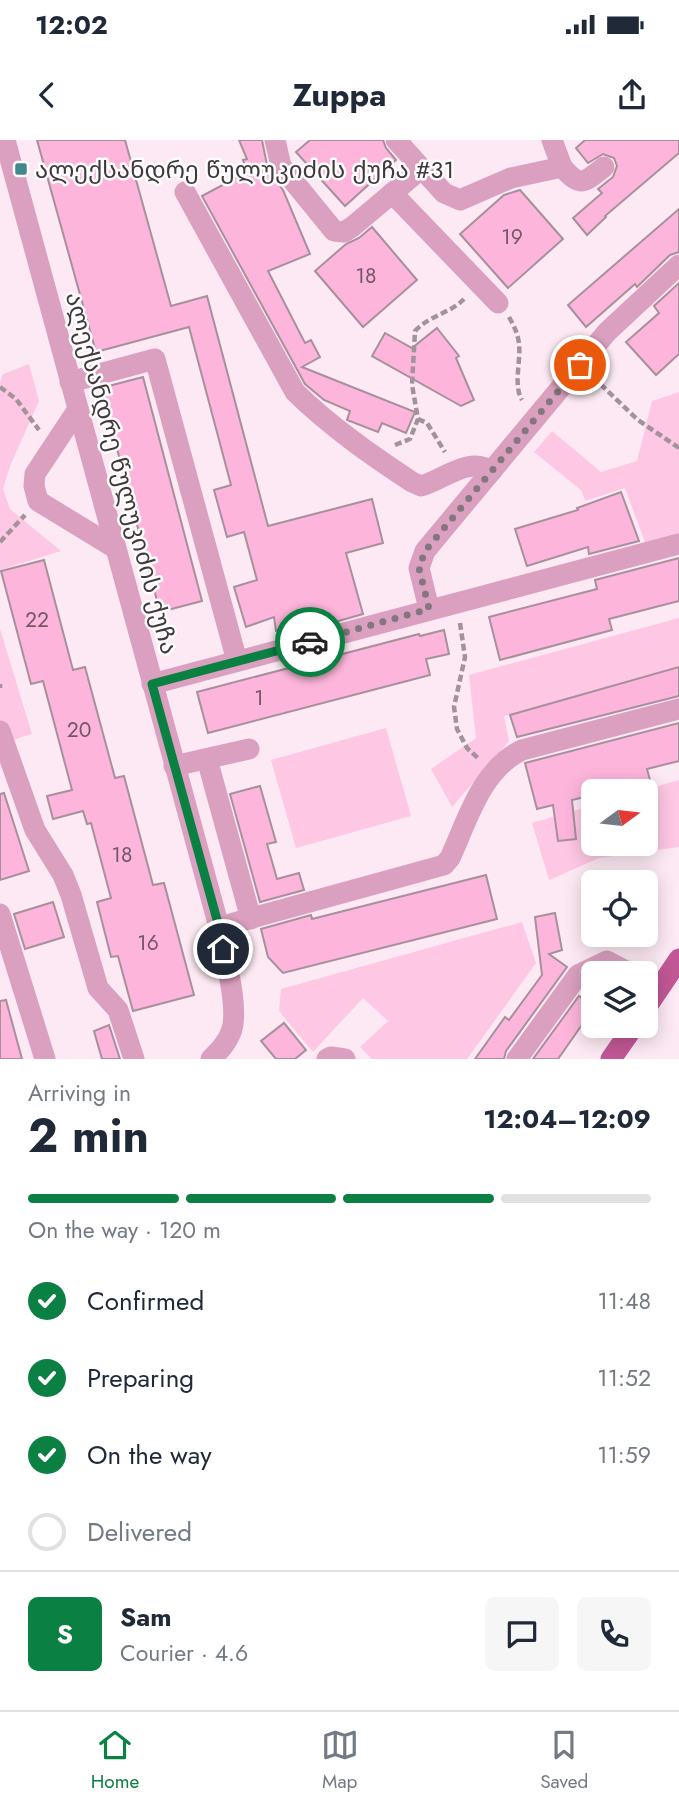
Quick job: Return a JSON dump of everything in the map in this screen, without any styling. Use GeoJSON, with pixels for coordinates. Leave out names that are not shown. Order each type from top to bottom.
{"type":"FeatureCollection","features":[{"type":"Feature","properties":{"kind":"main road"},"geometry":{"type":"LineString","coordinates":[[658,979],[679,959]]}},
{"type":"Feature","properties":{"kind":"main road"},"geometry":{"type":"LineString","coordinates":[[611,1059],[626,1038]]}},
{"type":"Feature","properties":{"kind":"street","name":"ალექსანდრე წულუკიძის ქუჩა"},"geometry":{"type":"LineString","coordinates":[[5,140],[219,927],[235,1013],[231,1032],[211,1059]]}},
{"type":"Feature","properties":{"kind":"street"},"geometry":{"type":"LineString","coordinates":[[275,140],[281,166],[334,231],[344,232],[352,227],[421,169]]}},
{"type":"Feature","properties":{"kind":"street"},"geometry":{"type":"LineString","coordinates":[[396,140],[444,192],[460,200],[512,178],[562,167]]}},
{"type":"Feature","properties":{"kind":"street"},"geometry":{"type":"LineString","coordinates":[[552,140],[562,167],[573,180],[585,181],[604,167]]}},
{"type":"Feature","properties":{"kind":"street"},"geometry":{"type":"LineString","coordinates":[[185,192],[295,392],[319,415],[360,447],[421,486],[470,465],[484,466],[492,471]]}},
{"type":"Feature","properties":{"kind":"street"},"geometry":{"type":"LineString","coordinates":[[392,193],[498,303]]}},
{"type":"Feature","properties":{"kind":"street"},"geometry":{"type":"LineString","coordinates":[[429,609],[419,568],[425,551],[607,332],[679,265]]}},
{"type":"Feature","properties":{"kind":"street"},"geometry":{"type":"LineString","coordinates":[[70,382],[155,359],[237,661]]}},
{"type":"Feature","properties":{"kind":"street"},"geometry":{"type":"LineString","coordinates":[[78,409],[35,474],[34,486],[38,501],[115,548]]}},
{"type":"Feature","properties":{"kind":"street"},"geometry":{"type":"LineString","coordinates":[[152,684],[679,544]]}},
{"type":"Feature","properties":{"kind":"street"},"geometry":{"type":"LineString","coordinates":[[219,927],[444,865],[450,858],[487,779],[509,756],[522,750],[679,709]]}},
{"type":"Feature","properties":{"kind":"street"},"geometry":{"type":"LineString","coordinates":[[0,731],[35,830],[63,875],[71,895],[98,988],[118,1010],[134,1059]]}},
{"type":"Feature","properties":{"kind":"street"},"geometry":{"type":"LineString","coordinates":[[174,766],[249,749]]}},
{"type":"Feature","properties":{"kind":"street"},"geometry":{"type":"LineString","coordinates":[[207,759],[251,919]]}},
{"type":"Feature","properties":{"kind":"street"},"geometry":{"type":"LineString","coordinates":[[0,914],[45,1059]]}},
{"type":"Feature","properties":{"kind":"street"},"geometry":{"type":"LineString","coordinates":[[517,1059],[581,974]]}},
{"type":"Feature","properties":{"kind":"street"},"geometry":{"type":"LineString","coordinates":[[327,1059],[331,1056],[345,1059]]}},
{"type":"Feature","properties":{"kind":"path"},"geometry":{"type":"LineString","coordinates":[[393,445],[410,439],[418,419],[412,385],[415,331],[426,320],[456,307],[480,284]]}},
{"type":"Feature","properties":{"kind":"path"},"geometry":{"type":"LineString","coordinates":[[498,303],[508,314],[517,334],[518,392],[521,399],[541,412]]}},
{"type":"Feature","properties":{"kind":"path"},"geometry":{"type":"LineString","coordinates":[[580,365],[638,420],[679,448]]}},
{"type":"Feature","properties":{"kind":"path"},"geometry":{"type":"LineString","coordinates":[[0,387],[16,399],[52,448]]}},
{"type":"Feature","properties":{"kind":"path"},"geometry":{"type":"LineString","coordinates":[[418,419],[426,423],[444,452],[470,465]]}},
{"type":"Feature","properties":{"kind":"path"},"geometry":{"type":"LineString","coordinates":[[0,542],[38,501]]}},
{"type":"Feature","properties":{"kind":"path"},"geometry":{"type":"LineString","coordinates":[[457,602],[465,657],[454,708],[457,729],[467,748],[493,772]]}},
{"type":"Feature","properties":{"kind":"shaded area"},"geometry":{"type":"Polygon","coordinates":[[[29,364],[39,401],[10,466],[3,489],[10,509],[61,551],[0,570],[0,382],[3,374],[29,364]]]}},
{"type":"Feature","properties":{"kind":"shaded area"},"geometry":{"type":"Polygon","coordinates":[[[679,392],[679,535],[646,545],[625,488],[585,501],[582,491],[534,452],[552,431],[601,472],[637,461],[652,401],[679,392]]]}},
{"type":"Feature","properties":{"kind":"shaded area"},"geometry":{"type":"Polygon","coordinates":[[[679,618],[679,695],[639,705],[632,680],[504,716],[509,741],[452,807],[431,769],[476,738],[469,675],[679,618]]]}},
{"type":"Feature","properties":{"kind":"shaded area"},"geometry":{"type":"Polygon","coordinates":[[[0,629],[32,734],[0,744],[0,629]]]}},
{"type":"Feature","properties":{"kind":"shaded area"},"geometry":{"type":"Polygon","coordinates":[[[386,728],[411,816],[296,848],[271,760],[386,728]]]}},
{"type":"Feature","properties":{"kind":"shaded area"},"geometry":{"type":"Polygon","coordinates":[[[679,780],[679,847],[658,850],[658,786],[679,780]]]}},
{"type":"Feature","properties":{"kind":"shaded area"},"geometry":{"type":"Polygon","coordinates":[[[581,809],[581,856],[614,856],[599,858],[549,880],[532,823],[581,809]]]}},
{"type":"Feature","properties":{"kind":"shaded area"},"geometry":{"type":"Polygon","coordinates":[[[522,922],[536,963],[467,1059],[372,1059],[360,1047],[388,1021],[363,998],[313,1052],[279,1011],[281,989],[522,922]]]}},
{"type":"Feature","properties":{"kind":"building"},"geometry":{"type":"Polygon","coordinates":[[[37,140],[125,140],[171,306],[207,296],[268,526],[372,499],[383,543],[346,553],[363,614],[328,624],[276,631],[274,617],[246,627],[234,587],[257,580],[244,532],[227,537],[214,490],[231,485],[189,327],[96,352],[37,140]]]}},
{"type":"Feature","properties":{"kind":"building"},"geometry":{"type":"Polygon","coordinates":[[[239,140],[262,140],[268,170],[283,190],[310,254],[268,271],[305,343],[311,340],[320,357],[302,367],[415,412],[406,433],[382,423],[378,432],[347,420],[350,411],[324,400],[305,384],[202,196],[247,172],[243,160],[247,159],[239,140]]]}},
{"type":"Feature","properties":{"kind":"building"},"geometry":{"type":"Polygon","coordinates":[[[310,140],[383,140],[396,160],[345,206],[296,152],[310,140]]]}},
{"type":"Feature","properties":{"kind":"building"},"geometry":{"type":"Polygon","coordinates":[[[585,140],[679,140],[679,153],[605,216],[587,235],[573,218],[602,193],[598,189],[613,177],[617,166],[614,158],[603,154],[588,163],[576,148],[585,140]]]}},
{"type":"Feature","properties":{"kind":"building"},"geometry":{"type":"Polygon","coordinates":[[[520,190],[563,239],[508,288],[460,234],[504,195],[520,190]]]}},
{"type":"Feature","properties":{"kind":"building"},"geometry":{"type":"Polygon","coordinates":[[[679,209],[679,252],[670,255],[637,287],[635,284],[586,327],[568,305],[679,209]]]}},
{"type":"Feature","properties":{"kind":"building"},"geometry":{"type":"Polygon","coordinates":[[[372,227],[417,280],[363,327],[315,271],[346,244],[372,227]]]}},
{"type":"Feature","properties":{"kind":"building"},"geometry":{"type":"Polygon","coordinates":[[[679,283],[679,354],[656,375],[626,342],[659,313],[654,306],[679,283]]]}},
{"type":"Feature","properties":{"kind":"building"},"geometry":{"type":"Polygon","coordinates":[[[437,328],[459,356],[456,358],[474,400],[461,406],[372,356],[385,333],[412,348],[437,328]]]}},
{"type":"Feature","properties":{"kind":"building"},"geometry":{"type":"Polygon","coordinates":[[[143,377],[202,601],[160,612],[101,388],[143,377]]]}},
{"type":"Feature","properties":{"kind":"building"},"geometry":{"type":"Polygon","coordinates":[[[621,492],[639,541],[589,554],[588,547],[527,566],[515,529],[578,510],[577,508],[621,492]]]}},
{"type":"Feature","properties":{"kind":"building"},"geometry":{"type":"Polygon","coordinates":[[[679,558],[679,601],[609,619],[612,630],[500,660],[489,617],[597,589],[595,580],[679,558]]]}},
{"type":"Feature","properties":{"kind":"building"},"geometry":{"type":"Polygon","coordinates":[[[44,560],[73,670],[85,667],[115,778],[124,776],[153,885],[164,883],[194,995],[133,1011],[118,956],[111,957],[97,902],[111,898],[91,823],[87,824],[83,811],[53,819],[47,796],[72,790],[43,681],[31,684],[1,571],[44,560]]]}},
{"type":"Feature","properties":{"kind":"building"},"geometry":{"type":"Polygon","coordinates":[[[444,630],[449,654],[426,659],[430,675],[208,733],[197,692],[419,634],[420,636],[444,630]]]}},
{"type":"Feature","properties":{"kind":"building"},"geometry":{"type":"Polygon","coordinates":[[[679,667],[679,696],[517,737],[510,715],[679,667]]]}},
{"type":"Feature","properties":{"kind":"building"},"geometry":{"type":"Polygon","coordinates":[[[679,723],[679,761],[647,769],[650,779],[581,779],[581,798],[572,800],[576,839],[558,841],[553,805],[537,809],[525,763],[679,723]]]}},
{"type":"Feature","properties":{"kind":"building"},"geometry":{"type":"Polygon","coordinates":[[[260,786],[276,842],[267,844],[277,879],[299,873],[304,890],[260,902],[230,794],[260,786]]]}},
{"type":"Feature","properties":{"kind":"building"},"geometry":{"type":"Polygon","coordinates":[[[4,793],[29,871],[0,880],[0,794],[4,793]]]}},
{"type":"Feature","properties":{"kind":"building"},"geometry":{"type":"Polygon","coordinates":[[[486,875],[497,919],[283,973],[268,957],[261,929],[311,915],[312,919],[486,875]]]}},
{"type":"Feature","properties":{"kind":"building"},"geometry":{"type":"Polygon","coordinates":[[[53,902],[64,937],[25,949],[14,914],[53,902]]]}},
{"type":"Feature","properties":{"kind":"building"},"geometry":{"type":"Polygon","coordinates":[[[555,913],[562,950],[549,954],[567,967],[506,1051],[504,1059],[475,1059],[505,1017],[509,1020],[542,975],[535,917],[555,913]]]}},
{"type":"Feature","properties":{"kind":"building"},"geometry":{"type":"Polygon","coordinates":[[[579,996],[581,997],[581,1026],[558,1059],[533,1059],[579,996]]]}},
{"type":"Feature","properties":{"kind":"building"},"geometry":{"type":"Polygon","coordinates":[[[6,1000],[22,1059],[0,1059],[0,1001],[6,1000]]]}},
{"type":"Feature","properties":{"kind":"building"},"geometry":{"type":"Polygon","coordinates":[[[284,1023],[306,1050],[295,1059],[276,1059],[261,1041],[284,1023]]]}},
{"type":"Feature","properties":{"kind":"building"},"geometry":{"type":"Polygon","coordinates":[[[109,1025],[120,1059],[102,1059],[94,1031],[109,1025]]]}},
{"type":"Feature","properties":{"kind":"way so far"},"geometry":{"type":"LineString","coordinates":[[310,642],[429,609],[419,568],[425,551],[580,365]]}},
{"type":"Feature","properties":{"kind":"place","name":"ალექსანდრე წულუკიძის ქუჩა #31"},"geometry":{"type":"Point","coordinates":[21,169]}},
{"type":"Feature","properties":{"kind":"route"},"geometry":{"type":"LineString","coordinates":[[223,949],[152,684],[310,642]]}}]}
